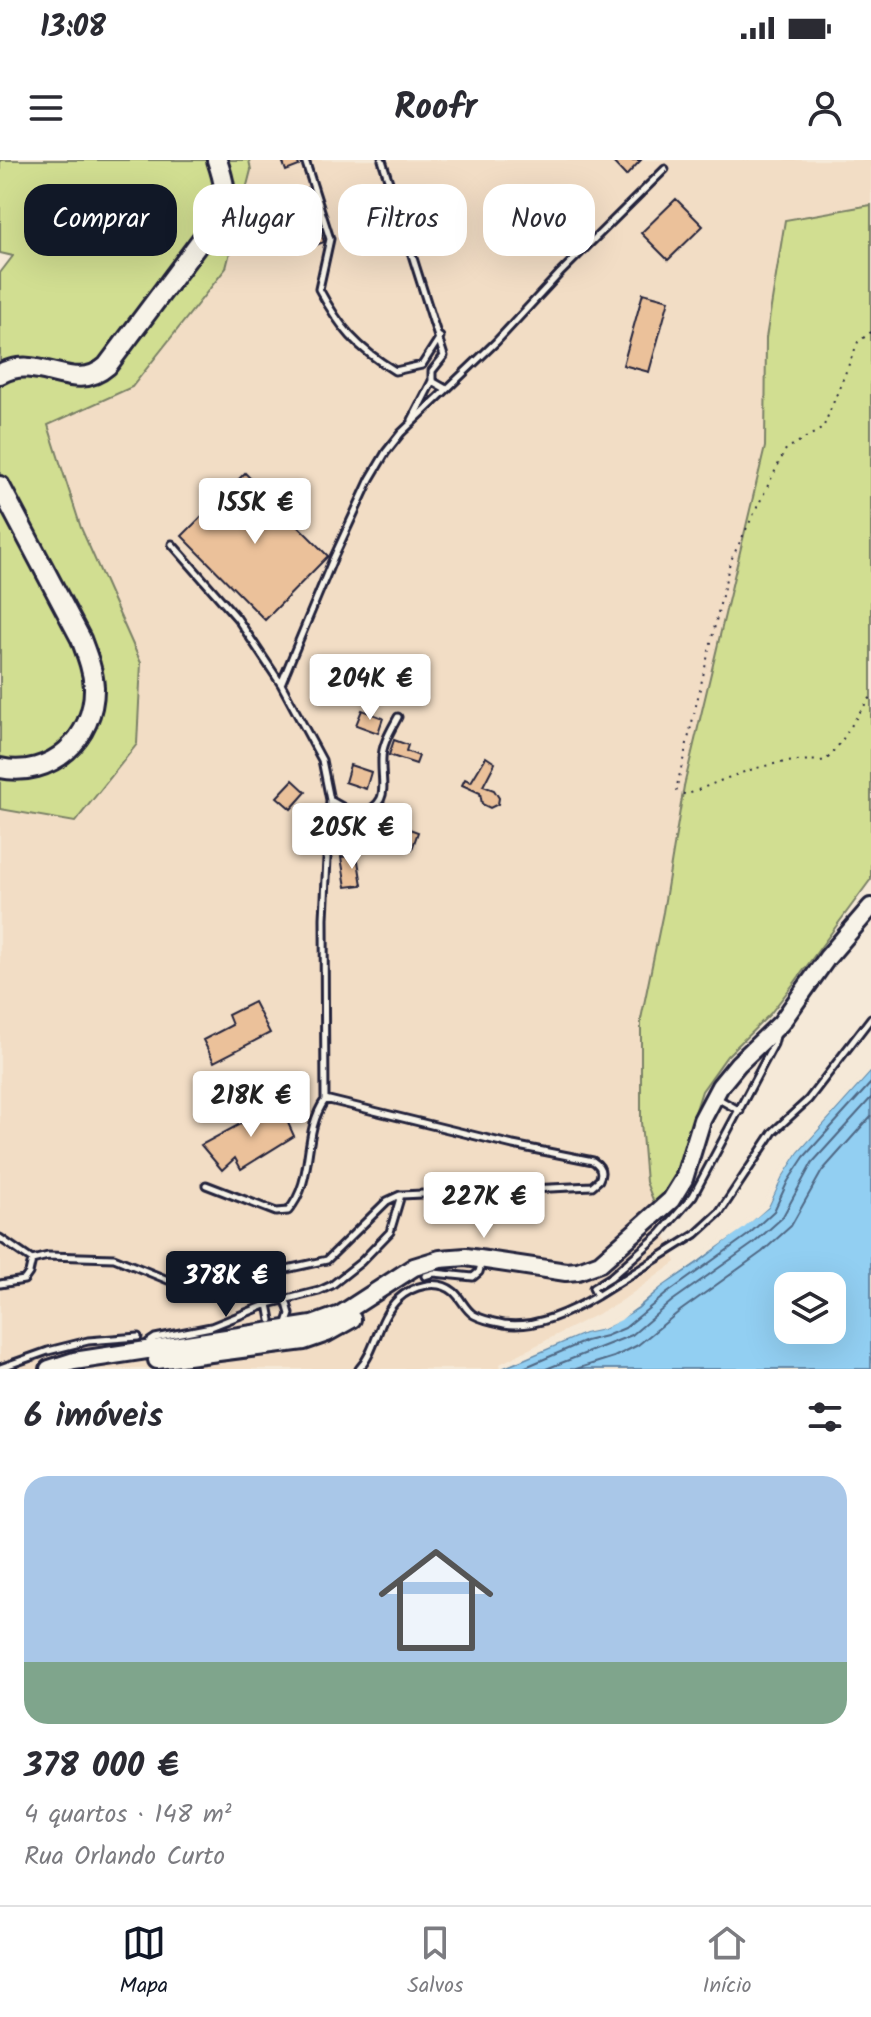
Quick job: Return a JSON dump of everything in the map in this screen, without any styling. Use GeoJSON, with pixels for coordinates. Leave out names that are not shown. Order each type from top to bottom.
{"type":"FeatureCollection","features":[{"type":"Feature","properties":{"kind":"main road"},"geometry":{"type":"LineString","coordinates":[[0,374],[11,368],[23,367],[90,378],[107,366],[220,215],[225,193],[217,160]]}},
{"type":"Feature","properties":{"kind":"main road"},"geometry":{"type":"LineString","coordinates":[[0,486],[81,639],[94,686],[89,719],[82,734],[68,750],[39,768],[0,768]]}},
{"type":"Feature","properties":{"kind":"main road"},"geometry":{"type":"LineString","coordinates":[[58,1363],[260,1334],[274,1318],[334,1318],[414,1267],[432,1261],[455,1257],[566,1272],[600,1263],[658,1214],[677,1193],[713,1096],[731,1071],[776,1028],[827,958],[871,907]]}},
{"type":"Feature","properties":{"kind":"main road"},"geometry":{"type":"LineString","coordinates":[[95,1369],[304,1341],[344,1324],[394,1280]]}},
{"type":"Feature","properties":{"kind":"main road"},"geometry":{"type":"LineString","coordinates":[[274,1318],[294,1339],[304,1341]]}},
{"type":"Feature","properties":{"kind":"lane"},"geometry":{"type":"LineString","coordinates":[[305,160],[330,239],[319,289],[336,322],[372,357],[395,371],[422,365],[440,337]]}},
{"type":"Feature","properties":{"kind":"lane"},"geometry":{"type":"LineString","coordinates":[[382,160],[444,356],[432,371],[432,381],[419,402],[411,424]]}},
{"type":"Feature","properties":{"kind":"lane"},"geometry":{"type":"LineString","coordinates":[[281,684],[370,479],[386,452],[665,169]]}},
{"type":"Feature","properties":{"kind":"lane"},"geometry":{"type":"LineString","coordinates":[[432,381],[446,389]]}},
{"type":"Feature","properties":{"kind":"lane"},"geometry":{"type":"LineString","coordinates":[[172,544],[237,618],[281,684],[322,760],[330,800],[324,918],[325,1099],[310,1132],[305,1178],[298,1199],[288,1211],[276,1212],[206,1185]]}},
{"type":"Feature","properties":{"kind":"lane"},"geometry":{"type":"LineString","coordinates":[[330,800],[358,816],[374,810],[385,792],[382,756],[387,737],[398,717]]}},
{"type":"Feature","properties":{"kind":"lane"},"geometry":{"type":"LineString","coordinates":[[359,1369],[384,1316],[410,1290],[424,1285],[444,1286],[455,1293],[475,1315],[507,1324],[530,1323],[569,1310],[597,1296],[696,1234],[734,1195],[773,1132],[808,1100],[871,1018]]}},
{"type":"Feature","properties":{"kind":"lane"},"geometry":{"type":"LineString","coordinates":[[597,1296],[593,1288],[611,1277],[660,1234],[693,1196],[774,1044],[776,1028]]}},
{"type":"Feature","properties":{"kind":"lane"},"geometry":{"type":"LineString","coordinates":[[713,1096],[740,1111]]}},
{"type":"Feature","properties":{"kind":"lane"},"geometry":{"type":"LineString","coordinates":[[0,1238],[32,1260],[48,1256],[114,1258],[185,1287],[219,1284],[327,1260],[387,1201],[401,1195],[592,1186],[599,1180],[601,1172],[593,1161],[513,1145],[325,1099]]}},
{"type":"Feature","properties":{"kind":"lane"},"geometry":{"type":"LineString","coordinates":[[163,1360],[267,1340],[274,1318],[286,1300],[332,1285],[379,1247],[390,1232],[401,1195]]}},
{"type":"Feature","properties":{"kind":"lane"},"geometry":{"type":"LineString","coordinates":[[0,1284],[24,1280],[32,1260]]}},
{"type":"Feature","properties":{"kind":"lane"},"geometry":{"type":"LineString","coordinates":[[425,1276],[434,1273],[473,1277],[479,1272],[482,1260]]}},
{"type":"Feature","properties":{"kind":"lane"},"geometry":{"type":"LineString","coordinates":[[286,1300],[292,1318],[303,1322],[372,1293]]}},
{"type":"Feature","properties":{"kind":"lane"},"geometry":{"type":"LineString","coordinates":[[149,1342],[155,1338],[290,1314]]}},
{"type":"Feature","properties":{"kind":"lane"},"geometry":{"type":"LineString","coordinates":[[0,1368],[58,1363],[88,1341],[138,1337]]}},
{"type":"Feature","properties":{"kind":"path"},"geometry":{"type":"LineString","coordinates":[[871,332],[858,342],[823,428],[786,449],[730,562],[676,790],[686,795],[746,769],[796,759],[825,761],[836,751],[848,728],[871,697]]}},
{"type":"Feature","properties":{"kind":"shaded area"},"geometry":{"type":"Polygon","coordinates":[[[249,160],[871,160],[871,205],[785,220],[766,338],[765,447],[684,786],[641,1018],[641,1122],[646,1182],[676,1262],[617,1304],[500,1364],[499,1369],[0,1369],[0,809],[75,822],[81,528],[48,424],[132,387],[226,268],[229,256],[322,256],[322,184],[247,184],[251,170],[249,160]]]}},
{"type":"Feature","properties":{"kind":"green space"},"geometry":{"type":"Polygon","coordinates":[[[0,160],[249,160],[251,170],[247,184],[193,184],[193,256],[229,256],[226,268],[132,387],[48,425],[81,528],[141,663],[137,744],[75,822],[0,809],[0,273],[13,256],[0,253],[0,160]]]}},
{"type":"Feature","properties":{"kind":"green space"},"geometry":{"type":"Polygon","coordinates":[[[871,205],[871,879],[770,1014],[727,1056],[702,1091],[673,1181],[655,1205],[646,1182],[641,1122],[641,1019],[684,786],[765,447],[766,338],[785,220],[871,205]]]}},
{"type":"Feature","properties":{"kind":"water"},"geometry":{"type":"Polygon","coordinates":[[[871,1071],[871,1369],[501,1369],[584,1333],[603,1329],[638,1308],[661,1287],[700,1261],[768,1207],[798,1152],[871,1071]]]}},
{"type":"Feature","properties":{"kind":"pier"},"geometry":{"type":"Polygon","coordinates":[[[871,1067],[871,1071],[798,1152],[768,1207],[743,1229],[661,1287],[621,1320],[499,1369],[500,1365],[582,1329],[619,1317],[740,1226],[764,1204],[795,1150],[871,1067]]]}},
{"type":"Feature","properties":{"kind":"building"},"geometry":{"type":"Polygon","coordinates":[[[282,160],[297,160],[299,166],[286,171],[282,160]]]}},
{"type":"Feature","properties":{"kind":"building"},"geometry":{"type":"Polygon","coordinates":[[[611,160],[641,160],[626,176],[611,160]]]}},
{"type":"Feature","properties":{"kind":"building"},"geometry":{"type":"Polygon","coordinates":[[[676,199],[703,226],[668,260],[641,233],[676,199]]]}},
{"type":"Feature","properties":{"kind":"building"},"geometry":{"type":"Polygon","coordinates":[[[643,293],[669,300],[649,372],[623,365],[643,293]]]}},
{"type":"Feature","properties":{"kind":"building"},"geometry":{"type":"Polygon","coordinates":[[[245,473],[328,556],[265,620],[182,536],[245,473]]]}},
{"type":"Feature","properties":{"kind":"building"},"geometry":{"type":"Polygon","coordinates":[[[362,710],[383,718],[378,733],[356,725],[362,710]]]}},
{"type":"Feature","properties":{"kind":"building"},"geometry":{"type":"Polygon","coordinates":[[[394,740],[408,745],[406,751],[419,756],[416,764],[389,755],[394,740]]]}},
{"type":"Feature","properties":{"kind":"building"},"geometry":{"type":"Polygon","coordinates":[[[486,757],[495,763],[483,786],[494,790],[499,798],[498,804],[490,808],[482,804],[480,793],[462,785],[465,779],[471,782],[486,757]]]}},
{"type":"Feature","properties":{"kind":"building"},"geometry":{"type":"Polygon","coordinates":[[[350,765],[371,772],[366,789],[345,782],[350,765]]]}},
{"type":"Feature","properties":{"kind":"building"},"geometry":{"type":"Polygon","coordinates":[[[293,780],[306,792],[291,809],[277,797],[293,780]]]}},
{"type":"Feature","properties":{"kind":"building"},"geometry":{"type":"Polygon","coordinates":[[[390,822],[418,832],[412,849],[384,839],[390,822]]]}},
{"type":"Feature","properties":{"kind":"building"},"geometry":{"type":"Polygon","coordinates":[[[357,855],[362,885],[346,887],[341,857],[357,855]]]}},
{"type":"Feature","properties":{"kind":"building"},"geometry":{"type":"Polygon","coordinates":[[[254,1002],[270,1033],[214,1062],[203,1040],[232,1025],[228,1015],[254,1002]]]}},
{"type":"Feature","properties":{"kind":"building"},"geometry":{"type":"Polygon","coordinates":[[[279,1103],[294,1136],[241,1169],[235,1158],[222,1170],[201,1145],[279,1103]]]}}]}
